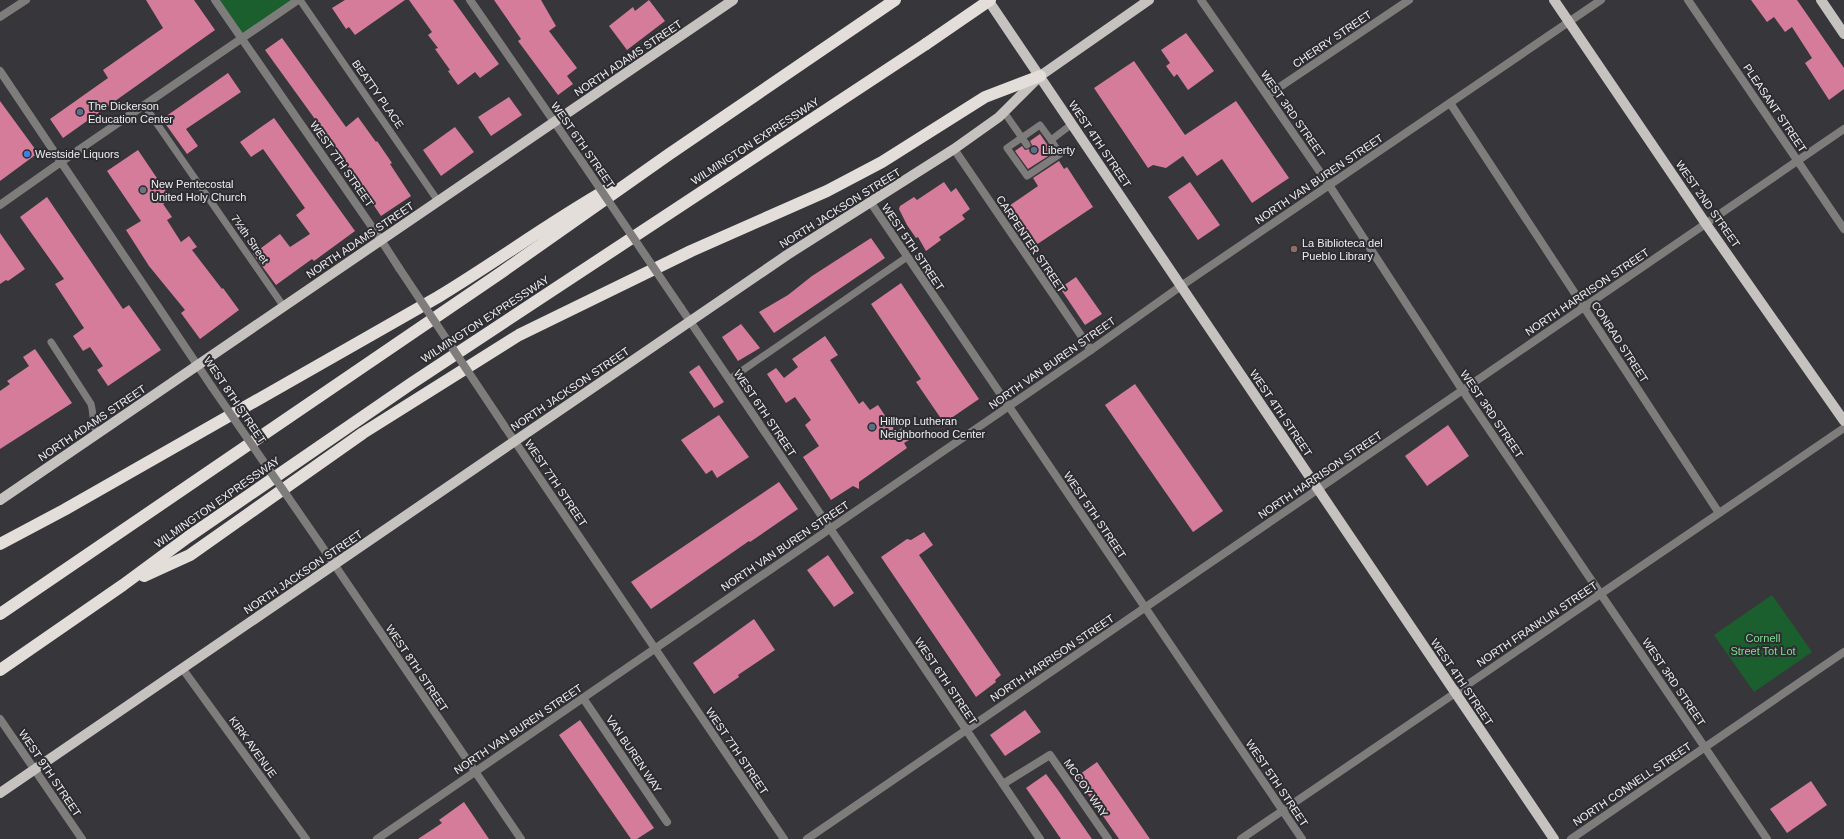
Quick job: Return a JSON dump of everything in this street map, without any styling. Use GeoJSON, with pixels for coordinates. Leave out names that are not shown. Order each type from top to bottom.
{"type":"FeatureCollection","features":[{"type":"Feature","properties":{"kind":"highway"},"geometry":{"type":"LineString","coordinates":[[0,614],[502,272],[668,155],[895,0]]}},
{"type":"Feature","properties":{"kind":"highway","name":"WILMINGTON EXPRESSWAY"},"geometry":{"type":"LineString","coordinates":[[0,670],[123,585],[188,537],[412,383],[926,44],[989,0]]}},
{"type":"Feature","properties":{"kind":"highway"},"geometry":{"type":"LineString","coordinates":[[123,585],[190,555],[363,433],[519,335],[691,251],[827,191],[882,162],[985,97],[1040,76]]}},
{"type":"Feature","properties":{"kind":"highway"},"geometry":{"type":"LineString","coordinates":[[0,544],[64,510],[438,297],[487,268],[584,203],[668,155]]}},
{"type":"Feature","properties":{"kind":"highway"},"geometry":{"type":"LineString","coordinates":[[0,677],[42,641]]}},
{"type":"Feature","properties":{"kind":"main road","name":"WEST 4TH STREET"},"geometry":{"type":"LineString","coordinates":[[989,0],[1554,839]]}},
{"type":"Feature","properties":{"kind":"main road","name":"NORTH JACKSON STREET"},"geometry":{"type":"LineString","coordinates":[[0,793],[787,255],[954,149],[1004,112],[1040,76],[1149,0]]}},
{"type":"Feature","properties":{"kind":"main road","name":"WEST 2ND STREET"},"geometry":{"type":"LineString","coordinates":[[1554,0],[1706,224],[1844,421]]}},
{"type":"Feature","properties":{"kind":"main road"},"geometry":{"type":"LineString","coordinates":[[1821,0],[1844,34]]}},
{"type":"Feature","properties":{"kind":"main road","name":"NORTH ADAMS STREET"},"geometry":{"type":"LineString","coordinates":[[0,500],[730,1]]}},
{"type":"Feature","properties":{"kind":"street"},"geometry":{"type":"LineString","coordinates":[[0,17],[26,0]]}},
{"type":"Feature","properties":{"kind":"street","name":"WEST 7TH STREET"},"geometry":{"type":"LineString","coordinates":[[215,0],[381,240],[514,441],[784,839]]}},
{"type":"Feature","properties":{"kind":"street"},"geometry":{"type":"LineString","coordinates":[[0,205],[241,38],[299,0]]}},
{"type":"Feature","properties":{"kind":"street","name":"WEST 6TH STREET"},"geometry":{"type":"LineString","coordinates":[[470,0],[691,321],[1040,839]]}},
{"type":"Feature","properties":{"kind":"street","name":"WEST 3RD STREET"},"geometry":{"type":"LineString","coordinates":[[1201,0],[1329,185],[1463,391],[1767,839]]}},
{"type":"Feature","properties":{"kind":"street","name":"CHERRY STREET"},"geometry":{"type":"LineString","coordinates":[[1268,96],[1409,0]]}},
{"type":"Feature","properties":{"kind":"street","name":"NORTH VAN BUREN STREET"},"geometry":{"type":"LineString","coordinates":[[377,839],[1091,350],[1181,286],[1601,0]]}},
{"type":"Feature","properties":{"kind":"street","name":"PLEASANT STREET"},"geometry":{"type":"LineString","coordinates":[[1688,0],[1844,229]]}},
{"type":"Feature","properties":{"kind":"street","name":"WEST 8TH STREET"},"geometry":{"type":"LineString","coordinates":[[0,71],[212,387],[521,839]]}},
{"type":"Feature","properties":{"kind":"street","name":"CONRAD STREET"},"geometry":{"type":"LineString","coordinates":[[1450,103],[1719,513]]}},
{"type":"Feature","properties":{"kind":"street","name":"NORTH HARRISON STREET"},"geometry":{"type":"LineString","coordinates":[[807,839],[1844,129]]}},
{"type":"Feature","properties":{"kind":"street","name":"CARPENTER STREET"},"geometry":{"type":"LineString","coordinates":[[954,149],[1091,350]]}},
{"type":"Feature","properties":{"kind":"street","name":"WEST 5TH STREET"},"geometry":{"type":"LineString","coordinates":[[871,203],[1302,839]]}},
{"type":"Feature","properties":{"kind":"street","name":"NORTH FRANKLIN STREET"},"geometry":{"type":"LineString","coordinates":[[1241,839],[1844,428]]}},
{"type":"Feature","properties":{"kind":"street","name":"NORTH CONNELL STREET"},"geometry":{"type":"LineString","coordinates":[[1571,839],[1844,652]]}},
{"type":"Feature","properties":{"kind":"street","name":"KIRK AVENUE"},"geometry":{"type":"LineString","coordinates":[[182,668],[306,839]]}},
{"type":"Feature","properties":{"kind":"street","name":"VAN BUREN WAY"},"geometry":{"type":"LineString","coordinates":[[583,698],[667,822]]}},
{"type":"Feature","properties":{"kind":"street","name":"WEST 9TH STREET"},"geometry":{"type":"LineString","coordinates":[[0,719],[82,839]]}},
{"type":"Feature","properties":{"kind":"street","name":"MCCOY WAY"},"geometry":{"type":"LineString","coordinates":[[1003,784],[1050,755],[1108,839]]}},
{"type":"Feature","properties":{"kind":"lane","name":"BEATTY PLACE"},"geometry":{"type":"LineString","coordinates":[[299,0],[438,201]]}},
{"type":"Feature","properties":{"kind":"lane","name":"7½th Street"},"geometry":{"type":"LineString","coordinates":[[144,105],[284,307]]}},
{"type":"Feature","properties":{"kind":"lane"},"geometry":{"type":"LineString","coordinates":[[1004,112],[1027,145]]}},
{"type":"Feature","properties":{"kind":"lane"},"geometry":{"type":"LineString","coordinates":[[1040,124],[1051,140],[1060,154],[1040,164],[1027,176],[1007,148],[1040,124]]}},
{"type":"Feature","properties":{"kind":"lane"},"geometry":{"type":"LineString","coordinates":[[1051,140],[1072,124]]}},
{"type":"Feature","properties":{"kind":"lane"},"geometry":{"type":"LineString","coordinates":[[730,379],[907,257]]}},
{"type":"Feature","properties":{"kind":"lane"},"geometry":{"type":"LineString","coordinates":[[51,342],[90,404],[92,410],[92,423],[97,434]]}},
{"type":"Feature","properties":{"kind":"green space"},"geometry":{"type":"Polygon","coordinates":[[[215,0],[298,0],[241,38],[215,0]]]}},
{"type":"Feature","properties":{"kind":"green space","name":"Cornell Street Tot Lot"},"geometry":{"type":"Polygon","coordinates":[[[1772,595],[1812,652],[1754,692],[1714,635],[1772,595]]]}},
{"type":"Feature","properties":{"kind":"building"},"geometry":{"type":"Polygon","coordinates":[[[146,0],[194,0],[215,30],[63,138],[50,119],[108,78],[103,70],[163,28],[146,0]]]}},
{"type":"Feature","properties":{"kind":"building"},"geometry":{"type":"Polygon","coordinates":[[[345,0],[405,0],[355,35],[349,27],[346,29],[332,8],[345,0]]]}},
{"type":"Feature","properties":{"kind":"building"},"geometry":{"type":"Polygon","coordinates":[[[409,0],[453,0],[499,64],[480,78],[475,72],[458,85],[448,71],[450,70],[435,49],[438,48],[428,35],[432,32],[409,0]]]}},
{"type":"Feature","properties":{"kind":"building"},"geometry":{"type":"Polygon","coordinates":[[[494,0],[541,0],[556,26],[549,31],[577,68],[567,76],[573,84],[558,95],[518,41],[521,39],[494,0]]]}},
{"type":"Feature","properties":{"kind":"building"},"geometry":{"type":"Polygon","coordinates":[[[649,0],[665,21],[627,50],[609,26],[633,7],[635,11],[649,0]]]}},
{"type":"Feature","properties":{"kind":"building"},"geometry":{"type":"Polygon","coordinates":[[[1751,0],[1797,0],[1844,68],[1844,89],[1829,100],[1805,63],[1812,58],[1792,27],[1785,32],[1774,17],[1767,22],[1751,0]]]}},
{"type":"Feature","properties":{"kind":"building"},"geometry":{"type":"Polygon","coordinates":[[[1186,33],[1214,71],[1188,90],[1177,74],[1174,77],[1166,66],[1170,63],[1161,50],[1186,33]]]}},
{"type":"Feature","properties":{"kind":"building"},"geometry":{"type":"Polygon","coordinates":[[[282,38],[346,127],[358,117],[392,163],[390,164],[411,196],[381,216],[345,163],[346,162],[265,50],[282,38]]]}},
{"type":"Feature","properties":{"kind":"building"},"geometry":{"type":"Polygon","coordinates":[[[1134,61],[1185,135],[1236,101],[1289,178],[1252,203],[1222,159],[1197,176],[1183,156],[1166,168],[1153,165],[1148,168],[1094,88],[1134,61]]]}},
{"type":"Feature","properties":{"kind":"building"},"geometry":{"type":"Polygon","coordinates":[[[228,73],[241,92],[186,129],[198,146],[187,154],[162,119],[228,73]]]}},
{"type":"Feature","properties":{"kind":"building"},"geometry":{"type":"Polygon","coordinates":[[[509,97],[522,115],[491,136],[478,117],[509,97]]]}},
{"type":"Feature","properties":{"kind":"building"},"geometry":{"type":"Polygon","coordinates":[[[0,101],[38,153],[0,181],[0,101]]]}},
{"type":"Feature","properties":{"kind":"building"},"geometry":{"type":"Polygon","coordinates":[[[274,118],[355,231],[314,261],[312,259],[276,285],[253,254],[280,234],[290,247],[310,234],[296,215],[305,208],[263,149],[251,157],[240,142],[274,118]]]}},
{"type":"Feature","properties":{"kind":"building"},"geometry":{"type":"Polygon","coordinates":[[[455,127],[474,152],[441,176],[423,150],[455,127]]]}},
{"type":"Feature","properties":{"kind":"building","name":"Liberty"},"geometry":{"type":"Polygon","coordinates":[[[1040,134],[1053,153],[1028,169],[1015,151],[1022,146],[1025,150],[1030,149],[1032,145],[1030,141],[1040,134]]]}},
{"type":"Feature","properties":{"kind":"building"},"geometry":{"type":"Polygon","coordinates":[[[138,150],[171,199],[163,204],[172,217],[167,220],[181,242],[189,236],[197,247],[192,250],[239,310],[200,339],[181,313],[185,310],[149,266],[126,230],[141,221],[107,171],[138,150]]]}},
{"type":"Feature","properties":{"kind":"building"},"geometry":{"type":"Polygon","coordinates":[[[1059,161],[1064,169],[1067,167],[1093,207],[1033,247],[1006,208],[1038,186],[1033,178],[1059,161]]]}},
{"type":"Feature","properties":{"kind":"building"},"geometry":{"type":"Polygon","coordinates":[[[944,182],[951,192],[956,188],[970,209],[962,215],[965,219],[939,237],[941,240],[926,251],[918,237],[916,238],[907,225],[899,209],[900,206],[914,197],[917,200],[944,182]]]}},
{"type":"Feature","properties":{"kind":"building"},"geometry":{"type":"Polygon","coordinates":[[[1190,182],[1220,225],[1198,240],[1168,197],[1190,182]]]}},
{"type":"Feature","properties":{"kind":"building"},"geometry":{"type":"Polygon","coordinates":[[[47,197],[123,309],[129,305],[161,350],[108,386],[97,370],[103,366],[90,347],[83,351],[73,336],[84,328],[55,284],[64,279],[20,217],[47,197]]]}},
{"type":"Feature","properties":{"kind":"building"},"geometry":{"type":"Polygon","coordinates":[[[0,233],[25,269],[8,281],[6,280],[0,284],[0,233]]]}},
{"type":"Feature","properties":{"kind":"building"},"geometry":{"type":"Polygon","coordinates":[[[871,238],[885,258],[774,333],[759,312],[788,295],[812,276],[871,238]]]}},
{"type":"Feature","properties":{"kind":"building"},"geometry":{"type":"Polygon","coordinates":[[[1076,277],[1102,314],[1085,325],[1060,288],[1076,277]]]}},
{"type":"Feature","properties":{"kind":"building"},"geometry":{"type":"Polygon","coordinates":[[[901,283],[979,399],[944,423],[916,382],[921,379],[871,304],[901,283]]]}},
{"type":"Feature","properties":{"kind":"building"},"geometry":{"type":"Polygon","coordinates":[[[741,324],[760,348],[738,361],[722,337],[741,324]]]}},
{"type":"Feature","properties":{"kind":"building"},"geometry":{"type":"Polygon","coordinates":[[[825,336],[838,355],[830,360],[859,404],[863,401],[870,410],[878,405],[896,432],[902,428],[909,440],[904,443],[907,448],[859,482],[859,489],[853,486],[831,500],[803,457],[819,446],[805,425],[811,420],[795,397],[786,403],[767,374],[776,368],[784,378],[798,367],[792,359],[825,336]]]}},
{"type":"Feature","properties":{"kind":"building"},"geometry":{"type":"Polygon","coordinates":[[[35,349],[72,403],[0,449],[0,391],[10,384],[7,381],[29,366],[23,357],[35,349]]]}},
{"type":"Feature","properties":{"kind":"building"},"geometry":{"type":"Polygon","coordinates":[[[699,365],[724,402],[714,408],[689,372],[699,365]]]}},
{"type":"Feature","properties":{"kind":"building"},"geometry":{"type":"Polygon","coordinates":[[[1135,384],[1223,511],[1193,532],[1105,405],[1135,384]]]}},
{"type":"Feature","properties":{"kind":"building"},"geometry":{"type":"Polygon","coordinates":[[[719,415],[749,457],[717,478],[712,470],[706,474],[681,440],[719,415]]]}},
{"type":"Feature","properties":{"kind":"building"},"geometry":{"type":"Polygon","coordinates":[[[1448,425],[1469,456],[1427,486],[1405,456],[1448,425]]]}},
{"type":"Feature","properties":{"kind":"building"},"geometry":{"type":"Polygon","coordinates":[[[779,482],[798,509],[651,609],[631,582],[779,482]]]}},
{"type":"Feature","properties":{"kind":"building"},"geometry":{"type":"Polygon","coordinates":[[[924,532],[933,545],[919,555],[1001,675],[995,680],[996,682],[976,697],[881,557],[907,539],[911,540],[924,532]]]}},
{"type":"Feature","properties":{"kind":"building"},"geometry":{"type":"Polygon","coordinates":[[[828,555],[854,593],[834,607],[807,570],[828,555]]]}},
{"type":"Feature","properties":{"kind":"building"},"geometry":{"type":"Polygon","coordinates":[[[754,619],[775,650],[738,675],[739,677],[714,694],[693,663],[754,619]]]}},
{"type":"Feature","properties":{"kind":"building"},"geometry":{"type":"Polygon","coordinates":[[[1025,710],[1041,732],[1005,756],[990,735],[1025,710]]]}},
{"type":"Feature","properties":{"kind":"building"},"geometry":{"type":"Polygon","coordinates":[[[580,720],[654,828],[637,839],[631,839],[559,735],[580,720]]]}},
{"type":"Feature","properties":{"kind":"building"},"geometry":{"type":"Polygon","coordinates":[[[1097,762],[1150,839],[1119,839],[1076,777],[1097,762]]]}},
{"type":"Feature","properties":{"kind":"building"},"geometry":{"type":"Polygon","coordinates":[[[1046,774],[1092,839],[1061,839],[1026,788],[1046,774]]]}},
{"type":"Feature","properties":{"kind":"building"},"geometry":{"type":"Polygon","coordinates":[[[1811,781],[1827,805],[1787,833],[1770,809],[1811,781]]]}},
{"type":"Feature","properties":{"kind":"building"},"geometry":{"type":"Polygon","coordinates":[[[464,802],[489,839],[418,839],[442,823],[439,820],[464,802]]]}},
{"type":"Feature","properties":{"kind":"place","name":"The Dickerson Education Center"},"geometry":{"type":"Point","coordinates":[80,112]}},
{"type":"Feature","properties":{"kind":"place","name":"Liberty"},"geometry":{"type":"Point","coordinates":[1034,150]}},
{"type":"Feature","properties":{"kind":"place","name":"Westside Liquors"},"geometry":{"type":"Point","coordinates":[27,154]}},
{"type":"Feature","properties":{"kind":"place","name":"New Pentecostal United Holy Church"},"geometry":{"type":"Point","coordinates":[143,190]}},
{"type":"Feature","properties":{"kind":"place","name":"La Biblioteca del Pueblo Library"},"geometry":{"type":"Point","coordinates":[1294,249]}},
{"type":"Feature","properties":{"kind":"place","name":"Hilltop Lutheran Neighborhood Center"},"geometry":{"type":"Point","coordinates":[872,427]}}]}
